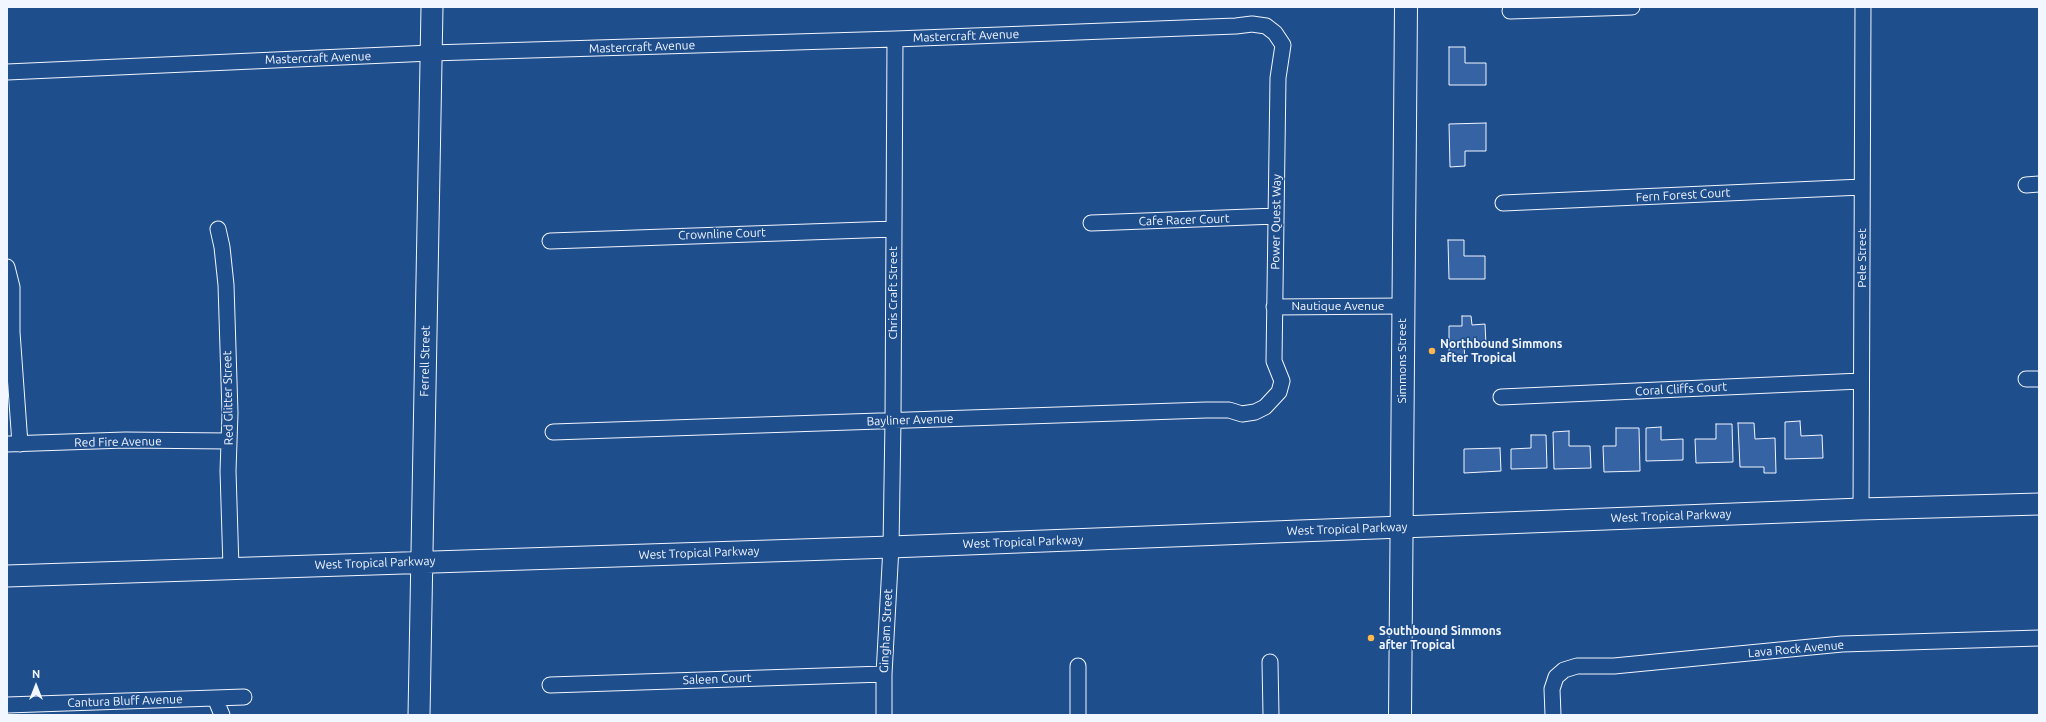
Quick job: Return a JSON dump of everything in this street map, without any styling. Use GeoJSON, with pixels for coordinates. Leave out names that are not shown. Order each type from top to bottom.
{"type":"FeatureCollection","features":[{"type":"Feature","properties":{"kind":"main road","name":"Ferrell Street"},"geometry":{"type":"LineString","coordinates":[[419,715],[432,7]]}},
{"type":"Feature","properties":{"kind":"main road","name":"Simmons Street"},"geometry":{"type":"LineString","coordinates":[[1400,715],[1402,306],[1406,7]]}},
{"type":"Feature","properties":{"kind":"main road","name":"West Tropical Parkway"},"geometry":{"type":"LineString","coordinates":[[7,576],[891,547],[1401,526],[2039,504]]}},
{"type":"Feature","properties":{"kind":"street"},"geometry":{"type":"LineString","coordinates":[[1510,11],[1632,7]]}},
{"type":"Feature","properties":{"kind":"street","name":"Pele Street"},"geometry":{"type":"LineString","coordinates":[[1861,509],[1863,7]]}},
{"type":"Feature","properties":{"kind":"street","name":"Mastercraft Avenue"},"geometry":{"type":"LineString","coordinates":[[7,72],[431,54],[895,39],[1236,26],[1252,24],[1266,26],[1275,33]]}},
{"type":"Feature","properties":{"kind":"street","name":"Power Quest Way"},"geometry":{"type":"LineString","coordinates":[[1265,407],[1280,392],[1282,381],[1274,361],[1274,307],[1278,78],[1283,45],[1275,33]]}},
{"type":"Feature","properties":{"kind":"street","name":"Chris Craft Street"},"geometry":{"type":"LineString","coordinates":[[891,547],[895,39]]}},
{"type":"Feature","properties":{"kind":"street","name":"Fern Forest Court"},"geometry":{"type":"LineString","coordinates":[[1503,203],[1862,187]]}},
{"type":"Feature","properties":{"kind":"street","name":"Cafe Racer Court"},"geometry":{"type":"LineString","coordinates":[[1091,223],[1276,216]]}},
{"type":"Feature","properties":{"kind":"street","name":"Red Glitter Street"},"geometry":{"type":"LineString","coordinates":[[218,229],[222,247],[226,284],[231,568]]}},
{"type":"Feature","properties":{"kind":"street","name":"Crownline Court"},"geometry":{"type":"LineString","coordinates":[[550,241],[894,229]]}},
{"type":"Feature","properties":{"kind":"street"},"geometry":{"type":"LineString","coordinates":[[7,267],[12,287],[14,444]]}},
{"type":"Feature","properties":{"kind":"street","name":"Nautique Avenue"},"geometry":{"type":"LineString","coordinates":[[1274,307],[1402,306]]}},
{"type":"Feature","properties":{"kind":"street","name":"Coral Cliffs Court"},"geometry":{"type":"LineString","coordinates":[[1502,396],[1861,381]]}},
{"type":"Feature","properties":{"kind":"street","name":"Bayliner Avenue"},"geometry":{"type":"LineString","coordinates":[[553,432],[1206,410],[1228,410],[1242,414],[1255,412],[1265,407]]}},
{"type":"Feature","properties":{"kind":"street","name":"Red Fire Avenue"},"geometry":{"type":"LineString","coordinates":[[14,444],[125,440],[229,441]]}},
{"type":"Feature","properties":{"kind":"street","name":"Gingham Street"},"geometry":{"type":"LineString","coordinates":[[884,715],[884,674],[891,547]]}},
{"type":"Feature","properties":{"kind":"street","name":"Lava Rock Avenue"},"geometry":{"type":"LineString","coordinates":[[1554,715],[1552,689],[1556,677],[1564,670],[1577,666],[1614,666],[1842,644],[2039,638]]}},
{"type":"Feature","properties":{"kind":"street"},"geometry":{"type":"LineString","coordinates":[[1270,662],[1271,715]]}},
{"type":"Feature","properties":{"kind":"street"},"geometry":{"type":"LineString","coordinates":[[1078,666],[1078,715]]}},
{"type":"Feature","properties":{"kind":"street","name":"Saleen Court"},"geometry":{"type":"LineString","coordinates":[[550,685],[884,674]]}},
{"type":"Feature","properties":{"kind":"street","name":"Cantura Bluff Avenue"},"geometry":{"type":"LineString","coordinates":[[7,705],[244,697]]}},
{"type":"Feature","properties":{"kind":"street"},"geometry":{"type":"LineString","coordinates":[[215,698],[222,715]]}},
{"type":"Feature","properties":{"kind":"building"},"geometry":{"type":"Polygon","coordinates":[[[1449,47],[1465,47],[1465,63],[1486,63],[1486,85],[1449,85],[1449,47]]]}},
{"type":"Feature","properties":{"kind":"building"},"geometry":{"type":"Polygon","coordinates":[[[1486,123],[1486,151],[1465,151],[1465,166],[1450,167],[1449,124],[1486,123]]]}},
{"type":"Feature","properties":{"kind":"building"},"geometry":{"type":"Polygon","coordinates":[[[1448,240],[1464,240],[1464,256],[1485,256],[1485,279],[1449,279],[1448,240]]]}},
{"type":"Feature","properties":{"kind":"building"},"geometry":{"type":"Polygon","coordinates":[[[1462,316],[1471,316],[1472,325],[1485,324],[1486,345],[1464,346],[1465,359],[1449,360],[1449,326],[1462,326],[1462,316]]]}},
{"type":"Feature","properties":{"kind":"building"},"geometry":{"type":"Polygon","coordinates":[[[1800,421],[1801,436],[1822,435],[1823,458],[1785,459],[1785,422],[1800,421]]]}},
{"type":"Feature","properties":{"kind":"building"},"geometry":{"type":"Polygon","coordinates":[[[1738,423],[1754,423],[1755,439],[1775,438],[1776,473],[1764,473],[1764,467],[1740,467],[1738,423]]]}},
{"type":"Feature","properties":{"kind":"building"},"geometry":{"type":"Polygon","coordinates":[[[1716,424],[1732,424],[1733,462],[1696,463],[1695,439],[1716,439],[1716,424]]]}},
{"type":"Feature","properties":{"kind":"building"},"geometry":{"type":"Polygon","coordinates":[[[1661,427],[1661,440],[1683,439],[1683,460],[1646,461],[1646,428],[1661,427]]]}},
{"type":"Feature","properties":{"kind":"building"},"geometry":{"type":"Polygon","coordinates":[[[1616,428],[1639,428],[1640,471],[1604,472],[1603,446],[1616,446],[1616,428]]]}},
{"type":"Feature","properties":{"kind":"building"},"geometry":{"type":"Polygon","coordinates":[[[1569,431],[1569,446],[1590,446],[1591,468],[1554,469],[1553,432],[1569,431]]]}},
{"type":"Feature","properties":{"kind":"building"},"geometry":{"type":"Polygon","coordinates":[[[1531,435],[1546,435],[1547,468],[1511,469],[1511,449],[1531,448],[1531,435]]]}},
{"type":"Feature","properties":{"kind":"building"},"geometry":{"type":"Polygon","coordinates":[[[1500,448],[1501,471],[1464,473],[1464,449],[1500,448]]]}},
{"type":"Feature","properties":{"kind":"place","name":"Northbound Simmons after Tropical"},"geometry":{"type":"Point","coordinates":[1432,351]}},
{"type":"Feature","properties":{"kind":"place","name":"Southbound Simmons after Tropical"},"geometry":{"type":"Point","coordinates":[1371,638]}}]}
